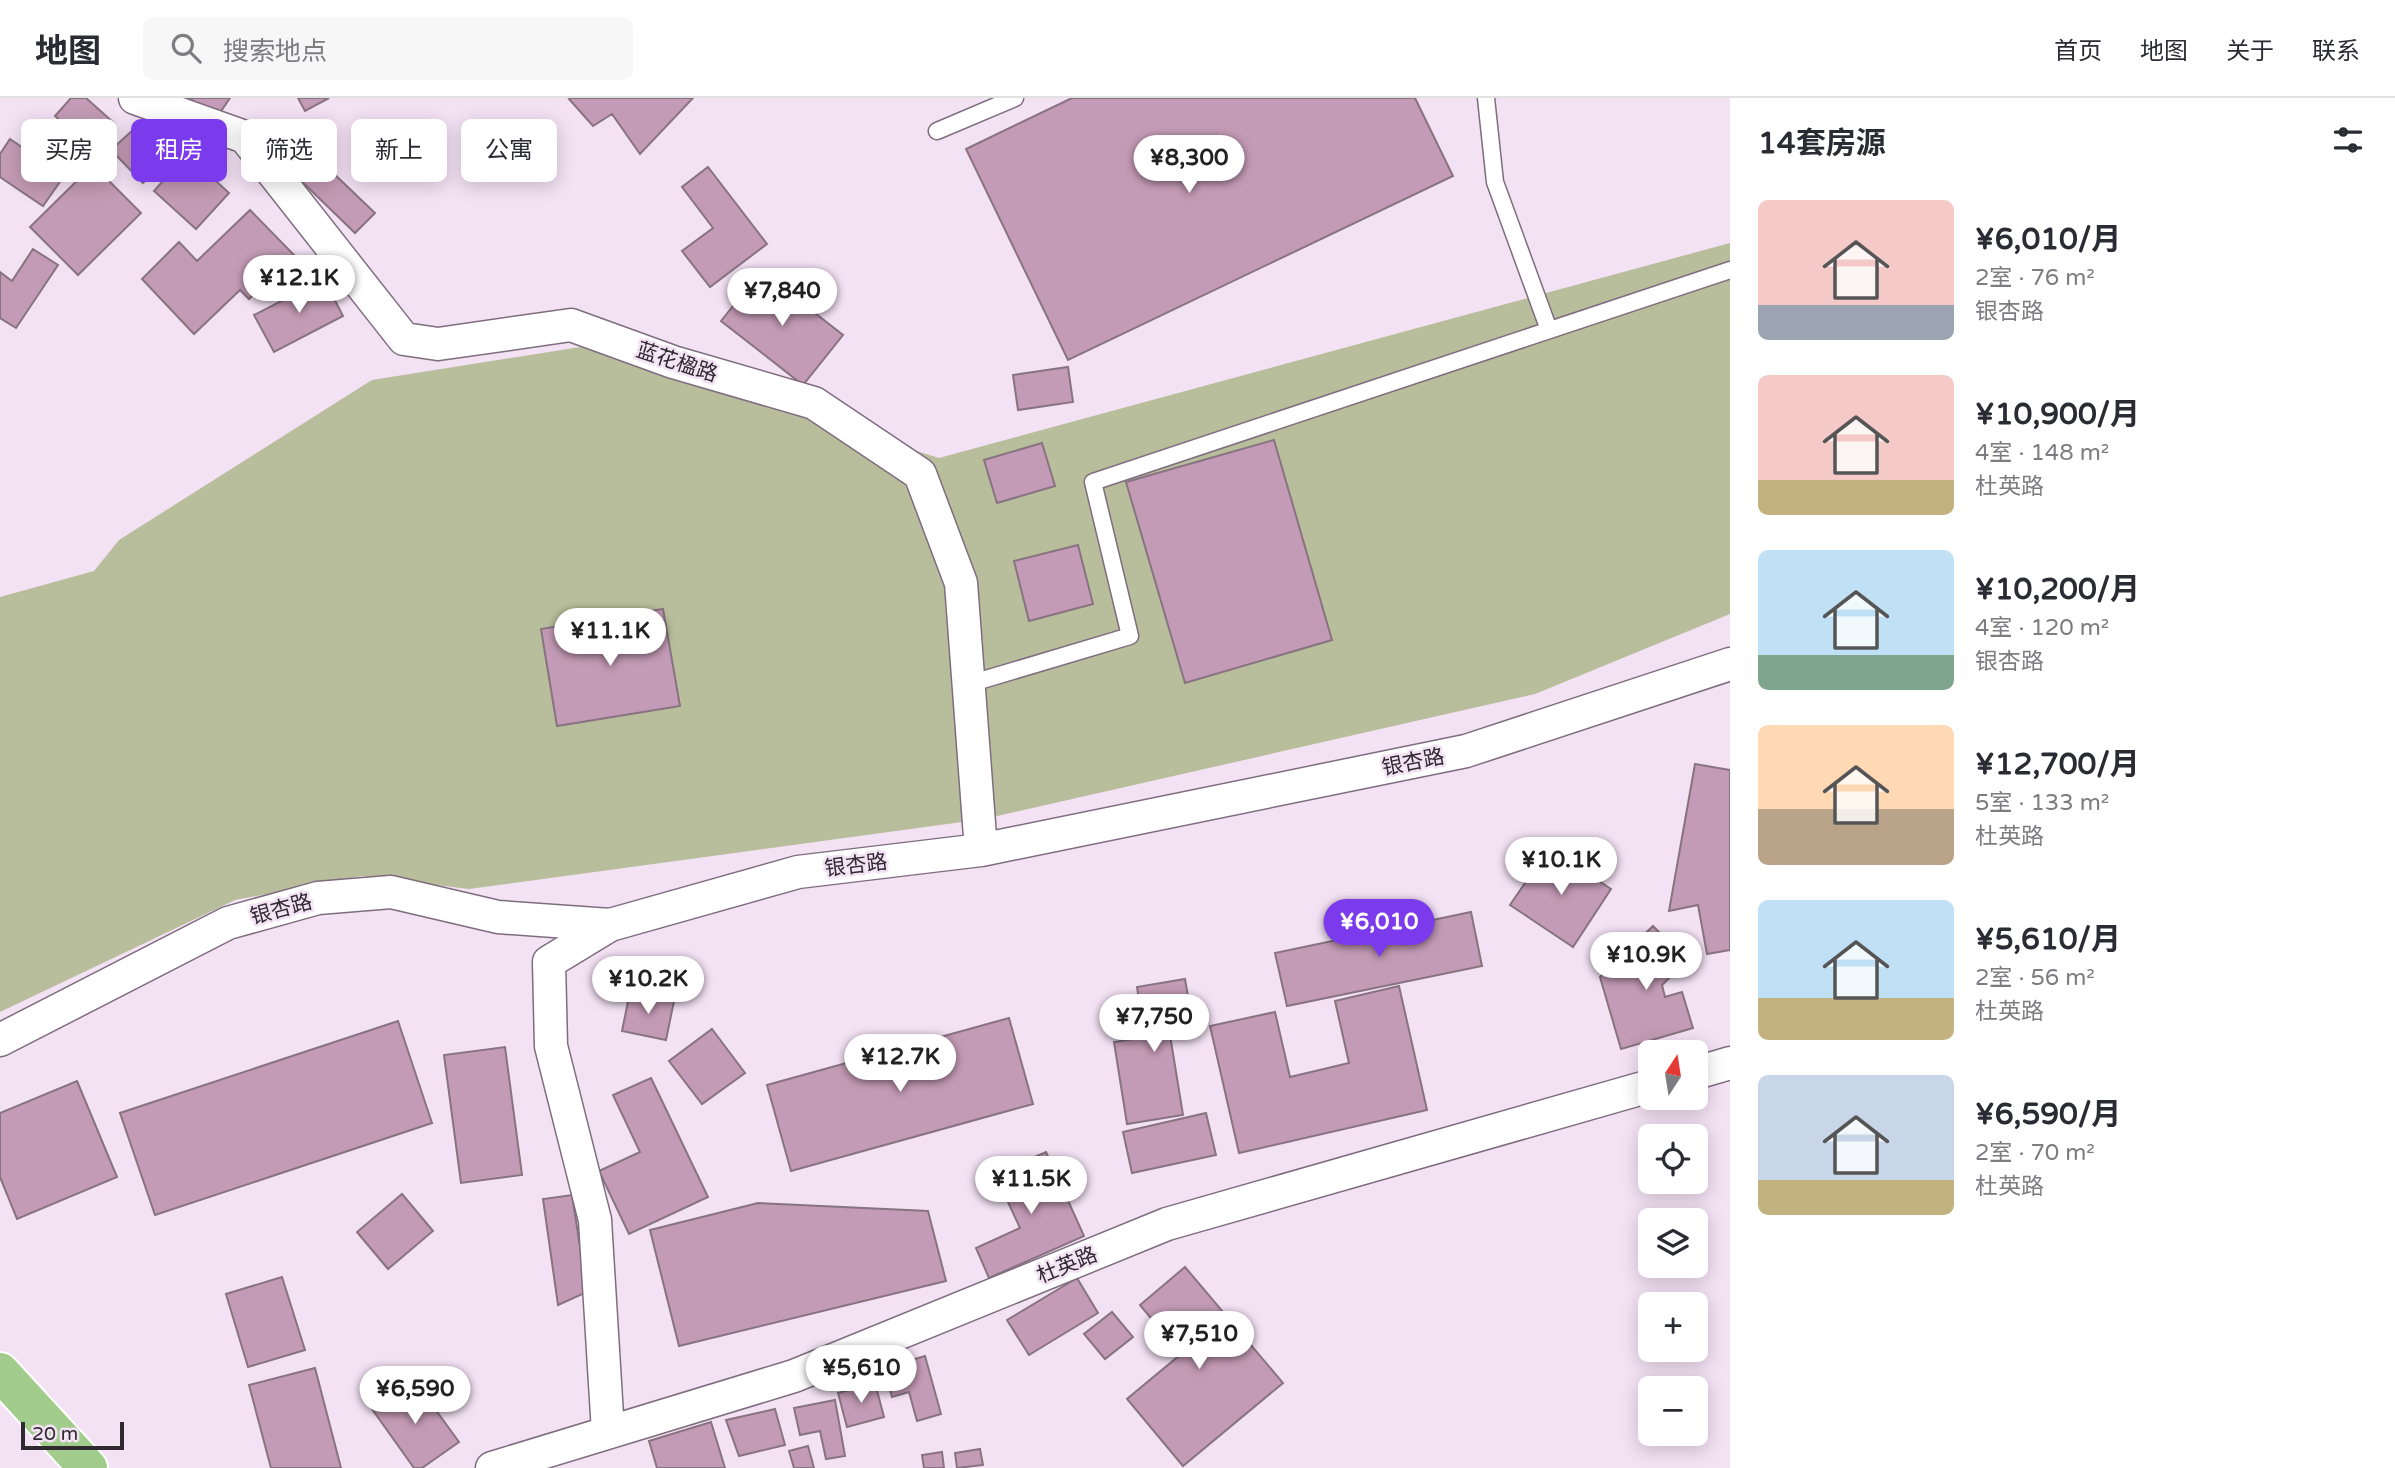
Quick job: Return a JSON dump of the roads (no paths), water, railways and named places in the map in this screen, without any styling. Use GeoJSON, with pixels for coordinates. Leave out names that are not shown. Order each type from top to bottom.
{"type":"FeatureCollection","features":[{"type":"Feature","properties":{"kind":"highway"},"geometry":{"type":"LineString","coordinates":[[0,1372],[88,1468]]}},
{"type":"Feature","properties":{"kind":"street","name":"蓝花楹路"},"geometry":{"type":"LineString","coordinates":[[135,98],[245,137],[404,339],[438,344],[571,325],[673,362],[814,404],[920,474],[961,583],[981,850]]}},
{"type":"Feature","properties":{"kind":"street","name":"银杏路"},"geometry":{"type":"LineString","coordinates":[[0,1040],[228,923],[318,898],[391,892],[498,917],[610,925],[798,872],[981,850],[1466,751],[1730,664]]}},
{"type":"Feature","properties":{"kind":"street"},"geometry":{"type":"LineString","coordinates":[[608,1432],[594,1220],[551,1046],[549,962],[610,925]]}},
{"type":"Feature","properties":{"kind":"street"},"geometry":{"type":"LineString","coordinates":[[1708,1069],[1730,1063]]}},
{"type":"Feature","properties":{"kind":"street","name":"杜英路"},"geometry":{"type":"LineString","coordinates":[[492,1468],[794,1376],[1167,1224],[1638,1089]]}},
{"type":"Feature","properties":{"kind":"lane"},"geometry":{"type":"LineString","coordinates":[[937,131],[1015,98]]}},
{"type":"Feature","properties":{"kind":"lane"},"geometry":{"type":"LineString","coordinates":[[1486,98],[1495,182],[1549,330]]}},
{"type":"Feature","properties":{"kind":"lane"},"geometry":{"type":"LineString","coordinates":[[969,684],[1130,636],[1093,482],[1730,270]]}}]}
